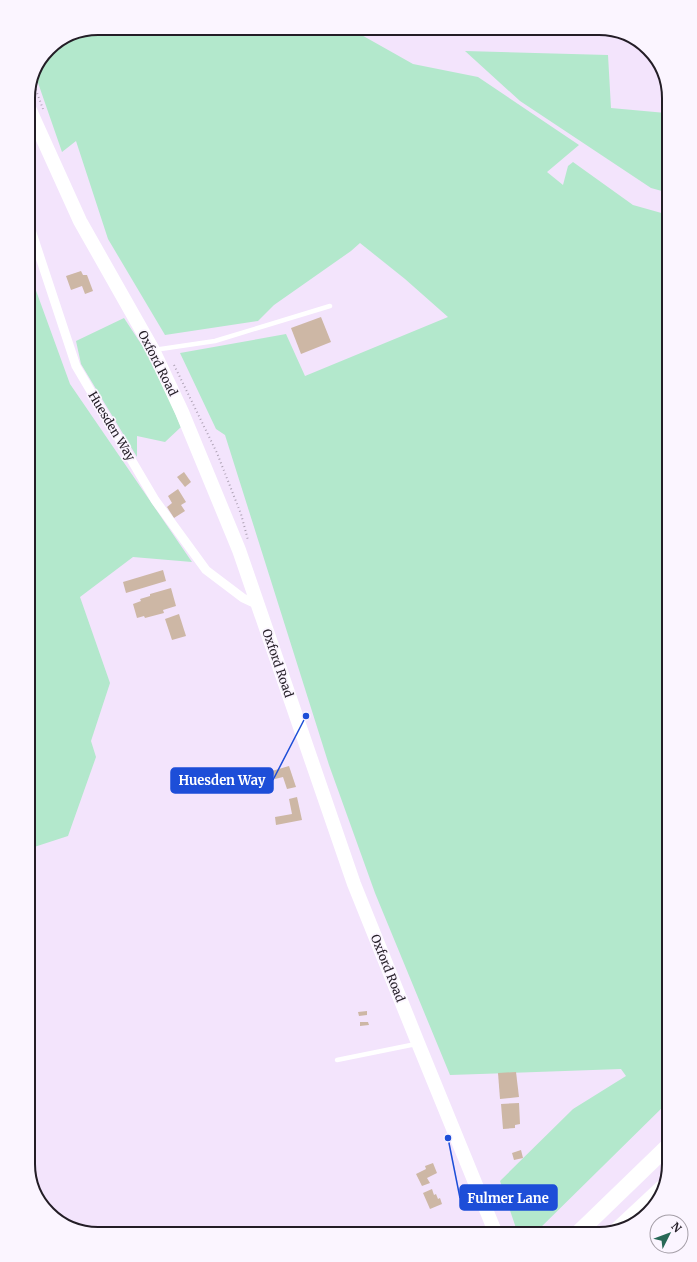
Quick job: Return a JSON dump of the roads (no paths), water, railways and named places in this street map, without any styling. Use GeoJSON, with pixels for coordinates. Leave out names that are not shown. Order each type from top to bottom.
{"type":"FeatureCollection","features":[{"type":"Feature","properties":{"kind":"highway"},"geometry":{"type":"LineString","coordinates":[[584,1227],[662,1152]]}},
{"type":"Feature","properties":{"kind":"highway"},"geometry":{"type":"LineString","coordinates":[[629,1219],[653,1197]]}},
{"type":"Feature","properties":{"kind":"main road","name":"Oxford Road"},"geometry":{"type":"LineString","coordinates":[[35,121],[80,221],[153,350],[182,412],[236,543],[354,884],[493,1227]]}},
{"type":"Feature","properties":{"kind":"street","name":"Huesden Way"},"geometry":{"type":"LineString","coordinates":[[35,242],[76,366],[156,500],[206,570],[243,598],[258,605]]}},
{"type":"Feature","properties":{"kind":"lane"},"geometry":{"type":"LineString","coordinates":[[153,350],[215,341],[330,306]]}},
{"type":"Feature","properties":{"kind":"lane"},"geometry":{"type":"LineString","coordinates":[[337,1060],[418,1043]]}},
{"type":"Feature","properties":{"kind":"place","name":"Huesden Way"},"geometry":{"type":"Point","coordinates":[306,716]}},
{"type":"Feature","properties":{"kind":"place","name":"Fulmer Lane"},"geometry":{"type":"Point","coordinates":[448,1138]}}]}
